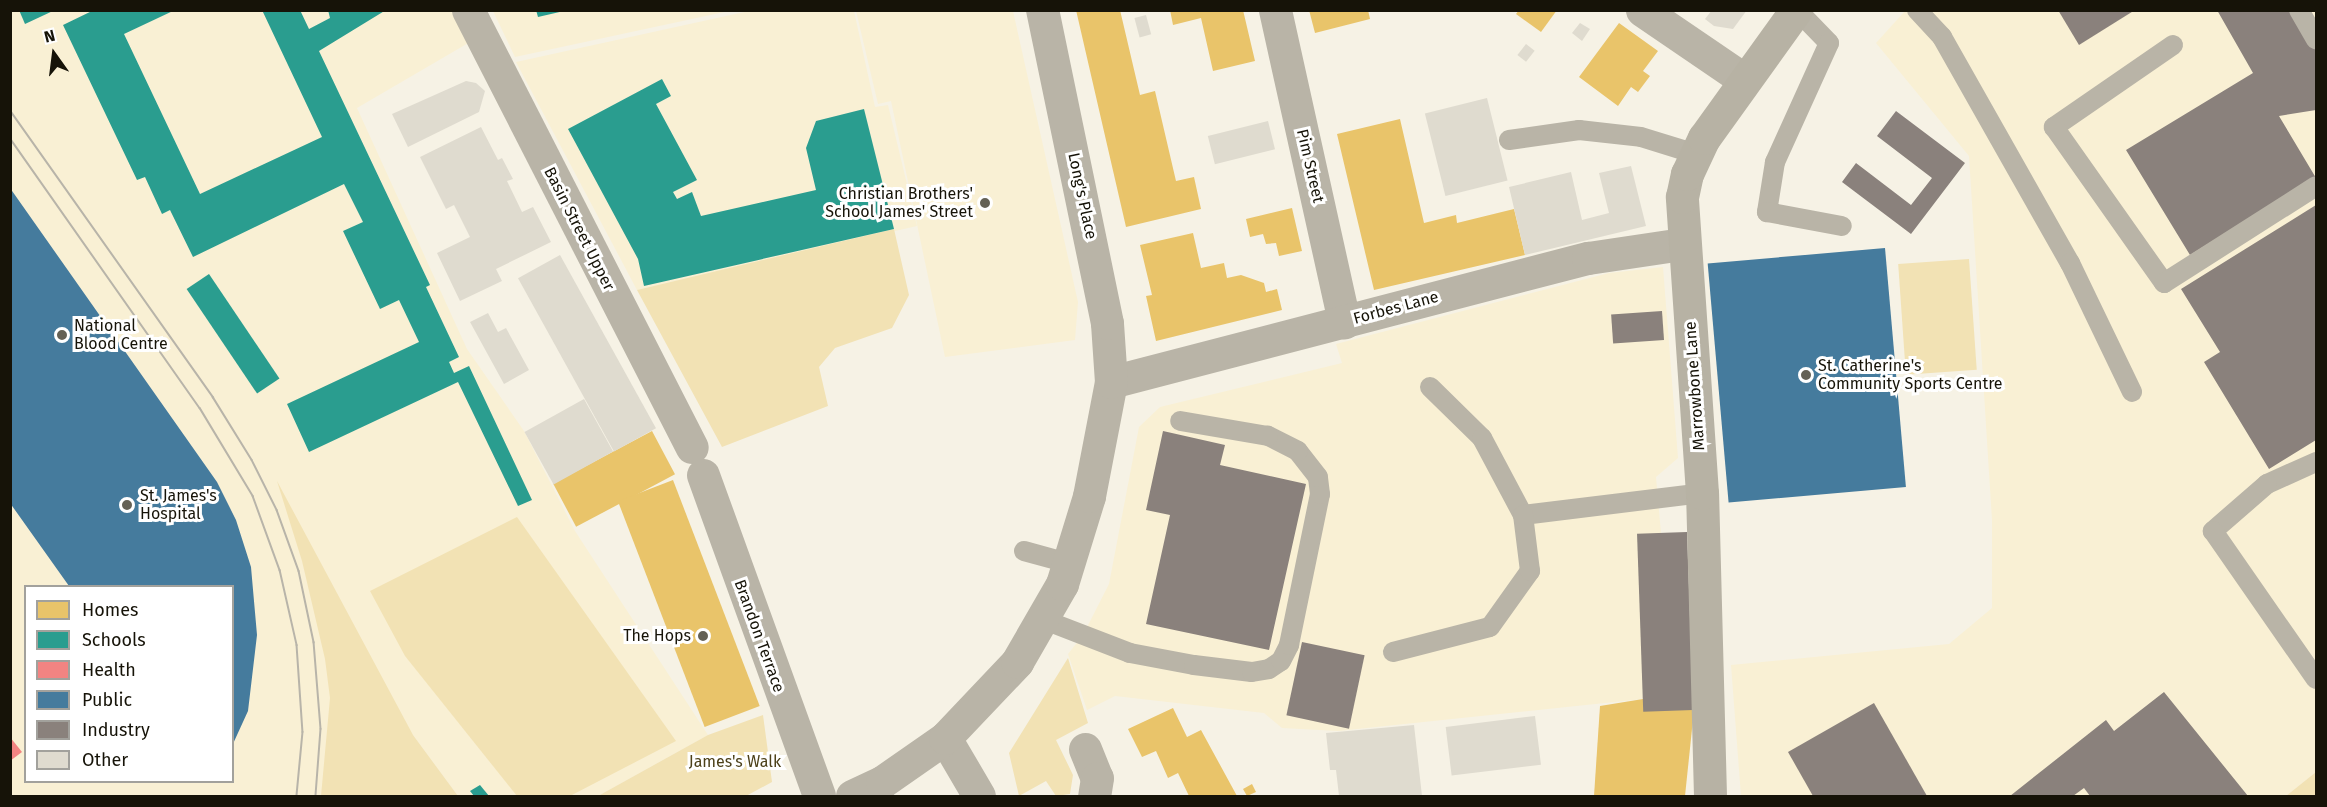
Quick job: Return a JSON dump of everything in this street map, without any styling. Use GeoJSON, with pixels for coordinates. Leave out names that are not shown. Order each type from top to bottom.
{"type":"FeatureCollection","features":[{"type":"Feature","properties":{"kind":"main road","name":"Marrowbone Lane"},"geometry":{"type":"LineString","coordinates":[[1710,796],[1702,493],[1682,244],[1682,197],[1696,154],[1743,79],[1796,10]]}},
{"type":"Feature","properties":{"kind":"street","name":"Basin Street Upper"},"geometry":{"type":"LineString","coordinates":[[468,10],[697,461]]}},
{"type":"Feature","properties":{"kind":"street","name":"Long's Place"},"geometry":{"type":"LineString","coordinates":[[852,796],[882,782],[945,738],[1017,662],[1062,584],[1089,496],[1111,382],[1104,300],[1042,10]]}},
{"type":"Feature","properties":{"kind":"street","name":"Pim Street"},"geometry":{"type":"LineString","coordinates":[[1275,10],[1344,322]]}},
{"type":"Feature","properties":{"kind":"street"},"geometry":{"type":"LineString","coordinates":[[1642,10],[1743,79]]}},
{"type":"Feature","properties":{"kind":"street","name":"Forbes Lane"},"geometry":{"type":"LineString","coordinates":[[1111,382],[1588,258],[1682,244]]}},
{"type":"Feature","properties":{"kind":"street","name":"Brandon Terrace"},"geometry":{"type":"LineString","coordinates":[[697,461],[819,796]]}},
{"type":"Feature","properties":{"kind":"street"},"geometry":{"type":"LineString","coordinates":[[945,738],[979,796]]}},
{"type":"Feature","properties":{"kind":"street"},"geometry":{"type":"LineString","coordinates":[[1085,749],[1097,778],[1094,796]]}},
{"type":"Feature","properties":{"kind":"lane"},"geometry":{"type":"LineString","coordinates":[[1796,10],[1829,43],[1775,162],[1767,212],[1842,226]]}},
{"type":"Feature","properties":{"kind":"lane"},"geometry":{"type":"LineString","coordinates":[[1917,10],[1942,37],[2070,263],[2132,392]]}},
{"type":"Feature","properties":{"kind":"lane"},"geometry":{"type":"LineString","coordinates":[[2299,10],[2316,39]]}},
{"type":"Feature","properties":{"kind":"lane"},"geometry":{"type":"LineString","coordinates":[[2173,45],[2054,127],[2164,283],[2316,186]]}},
{"type":"Feature","properties":{"kind":"lane"},"geometry":{"type":"LineString","coordinates":[[1509,140],[1579,130],[1641,137],[1696,154]]}},
{"type":"Feature","properties":{"kind":"lane"},"geometry":{"type":"LineString","coordinates":[[1393,652],[1490,627],[1530,571],[1523,515],[1482,438],[1430,387]]}},
{"type":"Feature","properties":{"kind":"lane"},"geometry":{"type":"LineString","coordinates":[[1042,620],[1130,652],[1194,665],[1252,672],[1269,669],[1281,661],[1289,645],[1320,494],[1318,477],[1298,451],[1268,436],[1180,421]]}},
{"type":"Feature","properties":{"kind":"lane"},"geometry":{"type":"LineString","coordinates":[[2316,462],[2267,484],[2213,531],[2316,679]]}},
{"type":"Feature","properties":{"kind":"lane"},"geometry":{"type":"LineString","coordinates":[[1523,515],[1702,493]]}},
{"type":"Feature","properties":{"kind":"lane"},"geometry":{"type":"LineString","coordinates":[[1024,551],[1068,563]]}},
{"type":"Feature","properties":{"kind":"shaded area"},"geometry":{"type":"Polygon","coordinates":[[[10,11],[452,11],[470,42],[357,108],[467,349],[524,431],[575,531],[708,735],[598,796],[458,796],[413,735],[332,796],[11,796],[10,11]]]}},
{"type":"Feature","properties":{"kind":"shaded area"},"geometry":{"type":"Polygon","coordinates":[[[493,11],[729,11],[515,57],[493,11]]]}},
{"type":"Feature","properties":{"kind":"shaded area"},"geometry":{"type":"Polygon","coordinates":[[[749,11],[854,11],[875,107],[888,105],[917,226],[637,290],[516,62],[749,11]]]}},
{"type":"Feature","properties":{"kind":"shaded area","name":"Christian Brothers' School James' Street"},"geometry":{"type":"Polygon","coordinates":[[[856,11],[1013,11],[1078,302],[1075,340],[945,357],[891,101],[878,104],[856,11]]]}},
{"type":"Feature","properties":{"kind":"shaded area"},"geometry":{"type":"Polygon","coordinates":[[[1905,11],[2316,11],[2316,772],[2286,796],[1741,796],[1731,665],[1949,644],[1992,608],[1992,520],[1969,156],[1876,43],[1905,11]]]}},
{"type":"Feature","properties":{"kind":"shaded area"},"geometry":{"type":"Polygon","coordinates":[[[1663,267],[1678,458],[1656,477],[1661,533],[1685,533],[1643,699],[1338,731],[1282,728],[1264,713],[1115,696],[1087,710],[1068,654],[1083,635],[1109,584],[1139,427],[1160,407],[1342,363],[1336,344],[1609,273],[1663,267]]]}},
{"type":"Feature","properties":{"kind":"green space"},"geometry":{"type":"Polygon","coordinates":[[[894,229],[909,295],[892,328],[835,348],[819,367],[828,406],[722,447],[637,290],[894,229]]]}},
{"type":"Feature","properties":{"kind":"green space"},"geometry":{"type":"Polygon","coordinates":[[[1969,259],[1977,370],[1906,375],[1898,264],[1969,259]]]}},
{"type":"Feature","properties":{"kind":"green space"},"geometry":{"type":"Polygon","coordinates":[[[277,481],[413,735],[458,796],[321,796],[330,698],[325,659],[302,561],[277,481]]]}},
{"type":"Feature","properties":{"kind":"green space"},"geometry":{"type":"Polygon","coordinates":[[[517,517],[676,741],[570,796],[517,796],[405,656],[370,591],[517,517]]]}},
{"type":"Feature","properties":{"kind":"green space"},"geometry":{"type":"Polygon","coordinates":[[[1068,658],[1088,723],[1056,740],[1073,775],[1070,794],[1056,796],[1046,781],[1019,796],[1009,753],[1068,658]]]}},
{"type":"Feature","properties":{"kind":"green space","name":"James's Walk"},"geometry":{"type":"Polygon","coordinates":[[[763,715],[772,782],[746,796],[598,796],[708,735],[763,715]]]}},
{"type":"Feature","properties":{"kind":"green space"},"geometry":{"type":"Polygon","coordinates":[[[2316,772],[2316,796],[2286,796],[2316,772]]]}},
{"type":"Feature","properties":{"kind":"building: Homes"},"geometry":{"type":"Polygon","coordinates":[[[1076,10],[1120,10],[1140,95],[1155,91],[1176,181],[1194,177],[1201,209],[1126,227],[1076,10]]]}},
{"type":"Feature","properties":{"kind":"building: Homes"},"geometry":{"type":"Polygon","coordinates":[[[1170,10],[1243,10],[1255,61],[1213,71],[1201,18],[1173,25],[1170,10]]]}},
{"type":"Feature","properties":{"kind":"building: Homes"},"geometry":{"type":"Polygon","coordinates":[[[1309,10],[1368,10],[1370,19],[1315,33],[1309,10]]]}},
{"type":"Feature","properties":{"kind":"building: Homes"},"geometry":{"type":"Polygon","coordinates":[[[1519,10],[1557,10],[1541,32],[1516,14],[1519,10]]]}},
{"type":"Feature","properties":{"kind":"building: Homes"},"geometry":{"type":"Polygon","coordinates":[[[1619,23],[1658,51],[1643,71],[1650,76],[1638,92],[1631,87],[1618,106],[1579,77],[1619,23]]]}},
{"type":"Feature","properties":{"kind":"building: Homes"},"geometry":{"type":"Polygon","coordinates":[[[1400,119],[1424,223],[1456,215],[1457,223],[1514,209],[1525,255],[1374,290],[1337,134],[1400,119]]]}},
{"type":"Feature","properties":{"kind":"building: Homes"},"geometry":{"type":"Polygon","coordinates":[[[1292,208],[1302,251],[1279,256],[1276,243],[1266,244],[1263,234],[1250,237],[1246,219],[1292,208]]]}},
{"type":"Feature","properties":{"kind":"building: Homes"},"geometry":{"type":"Polygon","coordinates":[[[1193,233],[1201,268],[1224,263],[1227,278],[1241,275],[1264,283],[1266,292],[1277,289],[1282,310],[1156,341],[1146,296],[1152,295],[1140,245],[1193,233]]]}},
{"type":"Feature","properties":{"kind":"building: Homes"},"geometry":{"type":"Polygon","coordinates":[[[652,431],[675,474],[576,527],[553,484],[652,431]]]}},
{"type":"Feature","properties":{"kind":"building: Homes","name":"The Hops"},"geometry":{"type":"Polygon","coordinates":[[[673,480],[760,706],[705,727],[618,501],[673,480]]]}},
{"type":"Feature","properties":{"kind":"building: Homes"},"geometry":{"type":"Polygon","coordinates":[[[1643,699],[1694,710],[1685,796],[1594,796],[1600,706],[1643,699]]]}},
{"type":"Feature","properties":{"kind":"building: Homes"},"geometry":{"type":"Polygon","coordinates":[[[1173,708],[1187,737],[1201,730],[1237,796],[1189,796],[1178,773],[1168,778],[1156,751],[1142,757],[1128,729],[1173,708]]]}},
{"type":"Feature","properties":{"kind":"building: Homes"},"geometry":{"type":"Polygon","coordinates":[[[1252,784],[1256,792],[1247,796],[1243,789],[1252,784]]]}},
{"type":"Feature","properties":{"kind":"building: Schools"},"geometry":{"type":"Polygon","coordinates":[[[19,10],[55,10],[25,24],[19,10]]]}},
{"type":"Feature","properties":{"kind":"building: Schools"},"geometry":{"type":"Polygon","coordinates":[[[94,10],[175,10],[124,34],[200,194],[322,137],[262,10],[300,10],[309,29],[330,18],[328,10],[386,10],[319,51],[430,285],[426,287],[459,357],[449,362],[454,373],[469,366],[532,500],[518,506],[458,382],[309,452],[287,404],[419,342],[399,300],[380,309],[343,231],[363,222],[344,184],[193,257],[170,210],[162,214],[145,177],[137,180],[63,25],[94,10]]]}},
{"type":"Feature","properties":{"kind":"building: Schools"},"geometry":{"type":"Polygon","coordinates":[[[536,10],[563,10],[564,11],[538,17],[536,10]]]}},
{"type":"Feature","properties":{"kind":"building: Schools"},"geometry":{"type":"Polygon","coordinates":[[[662,79],[671,96],[656,104],[697,180],[673,192],[677,199],[692,192],[701,216],[816,190],[806,148],[816,121],[864,109],[894,229],[644,286],[638,259],[568,129],[662,79]]]}},
{"type":"Feature","properties":{"kind":"building: Schools"},"geometry":{"type":"Polygon","coordinates":[[[209,274],[279,378],[257,394],[187,289],[209,274]]]}},
{"type":"Feature","properties":{"kind":"building: Schools"},"geometry":{"type":"Polygon","coordinates":[[[480,785],[489,796],[474,796],[470,791],[480,785]]]}},
{"type":"Feature","properties":{"kind":"building: Health"},"geometry":{"type":"Polygon","coordinates":[[[10,737],[22,752],[10,761],[10,737]]]}},
{"type":"Feature","properties":{"kind":"building: Public","name":"St. James's Hospital"},"geometry":{"type":"Polygon","coordinates":[[[10,188],[217,482],[236,520],[251,567],[257,635],[248,711],[234,742],[234,585],[68,585],[10,503],[10,188]]]}},
{"type":"Feature","properties":{"kind":"building: Public","name":"St. Catherine's Community Sports Centre"},"geometry":{"type":"Polygon","coordinates":[[[1885,248],[1906,487],[1729,503],[1708,264],[1885,248]]]}},
{"type":"Feature","properties":{"kind":"building: Industry"},"geometry":{"type":"Polygon","coordinates":[[[2058,10],[2135,10],[2079,45],[2058,10]]]}},
{"type":"Feature","properties":{"kind":"building: Industry"},"geometry":{"type":"Polygon","coordinates":[[[2217,10],[2294,10],[2316,46],[2316,110],[2279,116],[2316,178],[2190,255],[2126,150],[2253,73],[2217,10]]]}},
{"type":"Feature","properties":{"kind":"building: Industry"},"geometry":{"type":"Polygon","coordinates":[[[1896,111],[1965,163],[1911,234],[1842,182],[1856,163],[1911,205],[1932,178],[1877,136],[1896,111]]]}},
{"type":"Feature","properties":{"kind":"building: Industry"},"geometry":{"type":"Polygon","coordinates":[[[2316,205],[2316,440],[2269,469],[2204,362],[2220,352],[2181,289],[2316,205]]]}},
{"type":"Feature","properties":{"kind":"building: Industry"},"geometry":{"type":"Polygon","coordinates":[[[1662,311],[1664,340],[1613,343],[1611,315],[1662,311]]]}},
{"type":"Feature","properties":{"kind":"building: Industry"},"geometry":{"type":"Polygon","coordinates":[[[1163,431],[1225,445],[1220,465],[1306,484],[1269,650],[1146,624],[1170,515],[1146,510],[1163,431]]]}},
{"type":"Feature","properties":{"kind":"building: Industry"},"geometry":{"type":"Polygon","coordinates":[[[1687,532],[1693,710],[1643,712],[1637,534],[1687,532]]]}},
{"type":"Feature","properties":{"kind":"building: Industry"},"geometry":{"type":"Polygon","coordinates":[[[1302,642],[1365,655],[1349,729],[1286,715],[1302,642]]]}},
{"type":"Feature","properties":{"kind":"building: Industry"},"geometry":{"type":"Polygon","coordinates":[[[2164,692],[2248,796],[2090,796],[2084,788],[2073,796],[2010,796],[2106,720],[2114,731],[2164,692]]]}},
{"type":"Feature","properties":{"kind":"building: Industry"},"geometry":{"type":"Polygon","coordinates":[[[1874,703],[1927,796],[1813,796],[1788,752],[1874,703]]]}},
{"type":"Feature","properties":{"kind":"building: Other"},"geometry":{"type":"Polygon","coordinates":[[[1712,10],[1747,10],[1733,29],[1714,26],[1705,19],[1712,10]]]}},
{"type":"Feature","properties":{"kind":"building: Other"},"geometry":{"type":"Polygon","coordinates":[[[1146,15],[1151,34],[1140,37],[1134,18],[1146,15]]]}},
{"type":"Feature","properties":{"kind":"building: Other"},"geometry":{"type":"Polygon","coordinates":[[[1580,23],[1590,29],[1582,41],[1572,33],[1580,23]]]}},
{"type":"Feature","properties":{"kind":"building: Other"},"geometry":{"type":"Polygon","coordinates":[[[1526,44],[1535,51],[1526,62],[1517,55],[1526,44]]]}},
{"type":"Feature","properties":{"kind":"building: Other"},"geometry":{"type":"Polygon","coordinates":[[[466,81],[476,83],[485,91],[479,112],[408,147],[392,114],[466,81]]]}},
{"type":"Feature","properties":{"kind":"building: Other"},"geometry":{"type":"Polygon","coordinates":[[[1487,98],[1508,180],[1445,196],[1425,113],[1487,98]]]}},
{"type":"Feature","properties":{"kind":"building: Other"},"geometry":{"type":"Polygon","coordinates":[[[1268,121],[1275,149],[1215,164],[1208,136],[1268,121]]]}},
{"type":"Feature","properties":{"kind":"building: Other"},"geometry":{"type":"Polygon","coordinates":[[[481,127],[498,160],[502,158],[513,179],[507,181],[522,212],[533,207],[551,242],[496,269],[502,281],[460,301],[437,253],[470,237],[454,205],[446,209],[420,157],[481,127]]]}},
{"type":"Feature","properties":{"kind":"building: Other"},"geometry":{"type":"Polygon","coordinates":[[[1631,166],[1646,226],[1525,255],[1509,187],[1571,172],[1582,220],[1609,213],[1599,173],[1631,166]]]}},
{"type":"Feature","properties":{"kind":"building: Other"},"geometry":{"type":"Polygon","coordinates":[[[560,255],[656,428],[614,451],[518,278],[560,255]]]}},
{"type":"Feature","properties":{"kind":"building: Other"},"geometry":{"type":"Polygon","coordinates":[[[488,313],[498,332],[506,328],[529,370],[504,384],[470,322],[488,313]]]}},
{"type":"Feature","properties":{"kind":"building: Other"},"geometry":{"type":"Polygon","coordinates":[[[584,399],[613,451],[554,484],[525,432],[584,399]]]}},
{"type":"Feature","properties":{"kind":"building: Other"},"geometry":{"type":"Polygon","coordinates":[[[1535,716],[1541,765],[1452,776],[1446,727],[1535,716]]]}},
{"type":"Feature","properties":{"kind":"building: Other"},"geometry":{"type":"Polygon","coordinates":[[[1414,725],[1422,796],[1339,796],[1336,770],[1330,770],[1326,733],[1414,725]]]}},
{"type":"Feature","properties":{"kind":"tram line"},"geometry":{"type":"LineString","coordinates":[[10,110],[213,397],[252,460],[277,510],[299,571],[314,642],[321,729],[316,796]]}},
{"type":"Feature","properties":{"kind":"tram line"},"geometry":{"type":"LineString","coordinates":[[10,138],[200,408],[253,496],[280,570],[297,645],[303,732],[297,796]]}},
{"type":"Feature","properties":{"kind":"place","name":"Christian Brothers' School James' Street"},"geometry":{"type":"Point","coordinates":[985,203]}},
{"type":"Feature","properties":{"kind":"place","name":"National Blood Centre"},"geometry":{"type":"Point","coordinates":[62,335]}},
{"type":"Feature","properties":{"kind":"place","name":"St. Catherine's Community Sports Centre"},"geometry":{"type":"Point","coordinates":[1806,375]}},
{"type":"Feature","properties":{"kind":"place","name":"St. James's Hospital"},"geometry":{"type":"Point","coordinates":[127,505]}},
{"type":"Feature","properties":{"kind":"place","name":"The Hops"},"geometry":{"type":"Point","coordinates":[703,636]}}]}
